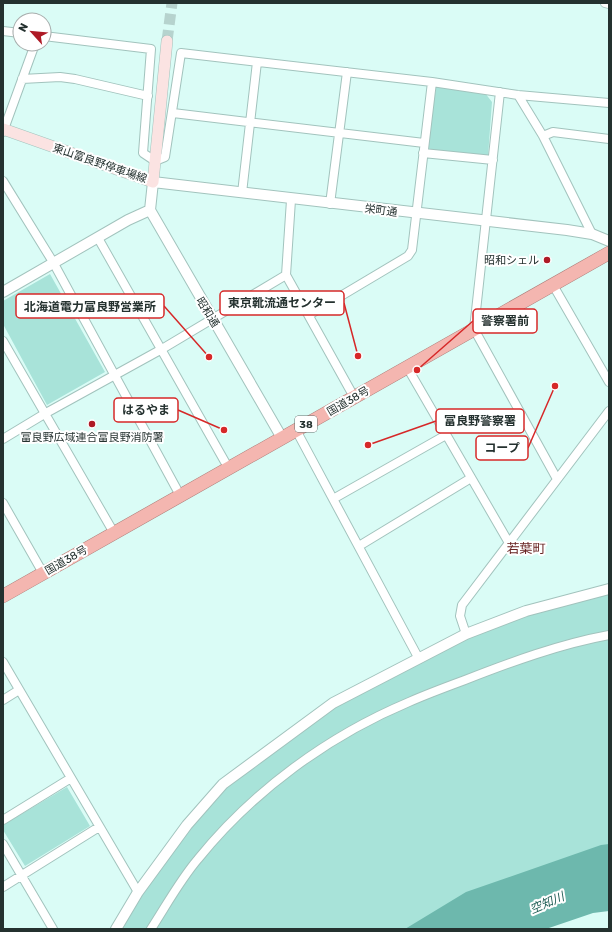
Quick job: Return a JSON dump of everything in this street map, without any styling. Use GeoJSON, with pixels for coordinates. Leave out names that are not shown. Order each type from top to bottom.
{"type":"FeatureCollection","features":[{"type":"Feature","properties":{"kind":"highway","name":"国道38号"},"geometry":{"type":"LineString","coordinates":[[3,596],[609,253]]}},
{"type":"Feature","properties":{"kind":"main road","name":"東山富良野停車場線"},"geometry":{"type":"LineString","coordinates":[[3,131],[153,182],[167,41]]}},
{"type":"Feature","properties":{"kind":"street"},"geometry":{"type":"LineString","coordinates":[[605,3],[609,4]]}},
{"type":"Feature","properties":{"kind":"street"},"geometry":{"type":"LineString","coordinates":[[52,37],[151,49],[143,153],[155,162],[165,157],[173,113],[181,53],[432,82],[518,95],[609,103]]}},
{"type":"Feature","properties":{"kind":"street"},"geometry":{"type":"LineString","coordinates":[[3,131],[32,52]]}},
{"type":"Feature","properties":{"kind":"street"},"geometry":{"type":"LineString","coordinates":[[242,193],[257,62]]}},
{"type":"Feature","properties":{"kind":"street"},"geometry":{"type":"LineString","coordinates":[[330,204],[347,72]]}},
{"type":"Feature","properties":{"kind":"street"},"geometry":{"type":"LineString","coordinates":[[22,79],[60,77],[75,78],[148,96]]}},
{"type":"Feature","properties":{"kind":"street"},"geometry":{"type":"LineString","coordinates":[[309,315],[408,256],[412,250],[432,82]]}},
{"type":"Feature","properties":{"kind":"street"},"geometry":{"type":"LineString","coordinates":[[500,92],[474,329],[557,479]]}},
{"type":"Feature","properties":{"kind":"street"},"geometry":{"type":"LineString","coordinates":[[518,95],[543,136],[592,234]]}},
{"type":"Feature","properties":{"kind":"street"},"geometry":{"type":"LineString","coordinates":[[173,113],[424,143]]}},
{"type":"Feature","properties":{"kind":"street"},"geometry":{"type":"LineString","coordinates":[[543,136],[553,132],[609,139]]}},
{"type":"Feature","properties":{"kind":"street"},"geometry":{"type":"LineString","coordinates":[[423,153],[493,160]]}},
{"type":"Feature","properties":{"kind":"street"},"geometry":{"type":"LineString","coordinates":[[3,181],[53,262],[181,496]]}},
{"type":"Feature","properties":{"kind":"street"},"geometry":{"type":"LineString","coordinates":[[3,292],[128,220],[150,210],[153,182]]}},
{"type":"Feature","properties":{"kind":"street","name":"栄町通"},"geometry":{"type":"LineString","coordinates":[[153,182],[292,200],[592,234],[609,241]]}},
{"type":"Feature","properties":{"kind":"street"},"geometry":{"type":"LineString","coordinates":[[292,200],[286,275],[354,397]]}},
{"type":"Feature","properties":{"kind":"street","name":"昭和通"},"geometry":{"type":"LineString","coordinates":[[150,210],[282,438]]}},
{"type":"Feature","properties":{"kind":"street"},"geometry":{"type":"LineString","coordinates":[[98,238],[229,469]]}},
{"type":"Feature","properties":{"kind":"street"},"geometry":{"type":"LineString","coordinates":[[3,438],[162,349],[286,275]]}},
{"type":"Feature","properties":{"kind":"street"},"geometry":{"type":"LineString","coordinates":[[553,285],[609,382]]}},
{"type":"Feature","properties":{"kind":"street"},"geometry":{"type":"LineString","coordinates":[[3,341],[114,533]]}},
{"type":"Feature","properties":{"kind":"street"},"geometry":{"type":"LineString","coordinates":[[407,367],[509,543]]}},
{"type":"Feature","properties":{"kind":"street"},"geometry":{"type":"LineString","coordinates":[[466,634],[460,616],[462,605],[609,411]]}},
{"type":"Feature","properties":{"kind":"street"},"geometry":{"type":"LineString","coordinates":[[296,430],[419,659]]}},
{"type":"Feature","properties":{"kind":"street"},"geometry":{"type":"LineString","coordinates":[[333,499],[446,435]]}},
{"type":"Feature","properties":{"kind":"street"},"geometry":{"type":"LineString","coordinates":[[358,546],[470,478]]}},
{"type":"Feature","properties":{"kind":"street"},"geometry":{"type":"LineString","coordinates":[[3,503],[43,573]]}},
{"type":"Feature","properties":{"kind":"street"},"geometry":{"type":"LineString","coordinates":[[116,929],[138,892],[187,825],[223,784],[333,703],[466,634],[526,612],[609,589]]}},
{"type":"Feature","properties":{"kind":"street"},"geometry":{"type":"LineString","coordinates":[[151,929],[197,860],[223,830],[262,793],[313,754],[356,729],[408,702],[519,660],[591,638],[609,635]]}},
{"type":"Feature","properties":{"kind":"street"},"geometry":{"type":"LineString","coordinates":[[3,662],[138,892]]}},
{"type":"Feature","properties":{"kind":"street"},"geometry":{"type":"LineString","coordinates":[[3,700],[19,690]]}},
{"type":"Feature","properties":{"kind":"street"},"geometry":{"type":"LineString","coordinates":[[3,820],[71,778]]}},
{"type":"Feature","properties":{"kind":"street"},"geometry":{"type":"LineString","coordinates":[[3,887],[99,827]]}},
{"type":"Feature","properties":{"kind":"street"},"geometry":{"type":"LineString","coordinates":[[3,844],[53,929]]}},
{"type":"Feature","properties":{"kind":"shaded area"},"geometry":{"type":"Polygon","coordinates":[[[436,87],[485,93],[492,102],[488,156],[427,149],[436,87]]]}},
{"type":"Feature","properties":{"kind":"shaded area"},"geometry":{"type":"Polygon","coordinates":[[[50,274],[105,372],[47,405],[3,324],[3,301],[50,274]]]}},
{"type":"Feature","properties":{"kind":"shaded area"},"geometry":{"type":"Polygon","coordinates":[[[609,589],[609,848],[415,929],[116,929],[223,784],[302,724],[466,634],[609,589]]]}},
{"type":"Feature","properties":{"kind":"shaded area"},"geometry":{"type":"Polygon","coordinates":[[[67,787],[90,826],[25,866],[3,830],[3,825],[67,787]]]}},
{"type":"Feature","properties":{"kind":"water","name":"空知川"},"geometry":{"type":"Polygon","coordinates":[[[609,844],[609,911],[593,913],[546,929],[405,929],[466,892],[601,845],[609,844]]]}},
{"type":"Feature","properties":{"kind":"tunnel"},"geometry":{"type":"LineString","coordinates":[[167,41],[172,3]]}},
{"type":"Feature","properties":{"kind":"place","name":"昭和シェル"},"geometry":{"type":"Point","coordinates":[547,260]}},
{"type":"Feature","properties":{"kind":"place","name":"東京靴流通センター"},"geometry":{"type":"Point","coordinates":[358,356]}},
{"type":"Feature","properties":{"kind":"place","name":"北海道電力富良野営業所"},"geometry":{"type":"Point","coordinates":[209,357]}},
{"type":"Feature","properties":{"kind":"place","name":"警察署前"},"geometry":{"type":"Point","coordinates":[417,370]}},
{"type":"Feature","properties":{"kind":"place","name":"コープ"},"geometry":{"type":"Point","coordinates":[555,386]}},
{"type":"Feature","properties":{"kind":"place","name":"富良野広域連合富良野消防署"},"geometry":{"type":"Point","coordinates":[92,424]}},
{"type":"Feature","properties":{"kind":"place","name":"はるやま"},"geometry":{"type":"Point","coordinates":[224,430]}},
{"type":"Feature","properties":{"kind":"place","name":"富良野警察署"},"geometry":{"type":"Point","coordinates":[368,445]}},
{"type":"Feature","properties":{"kind":"district","name":"若葉町"},"geometry":{"type":"Point","coordinates":[526,548]}}]}
